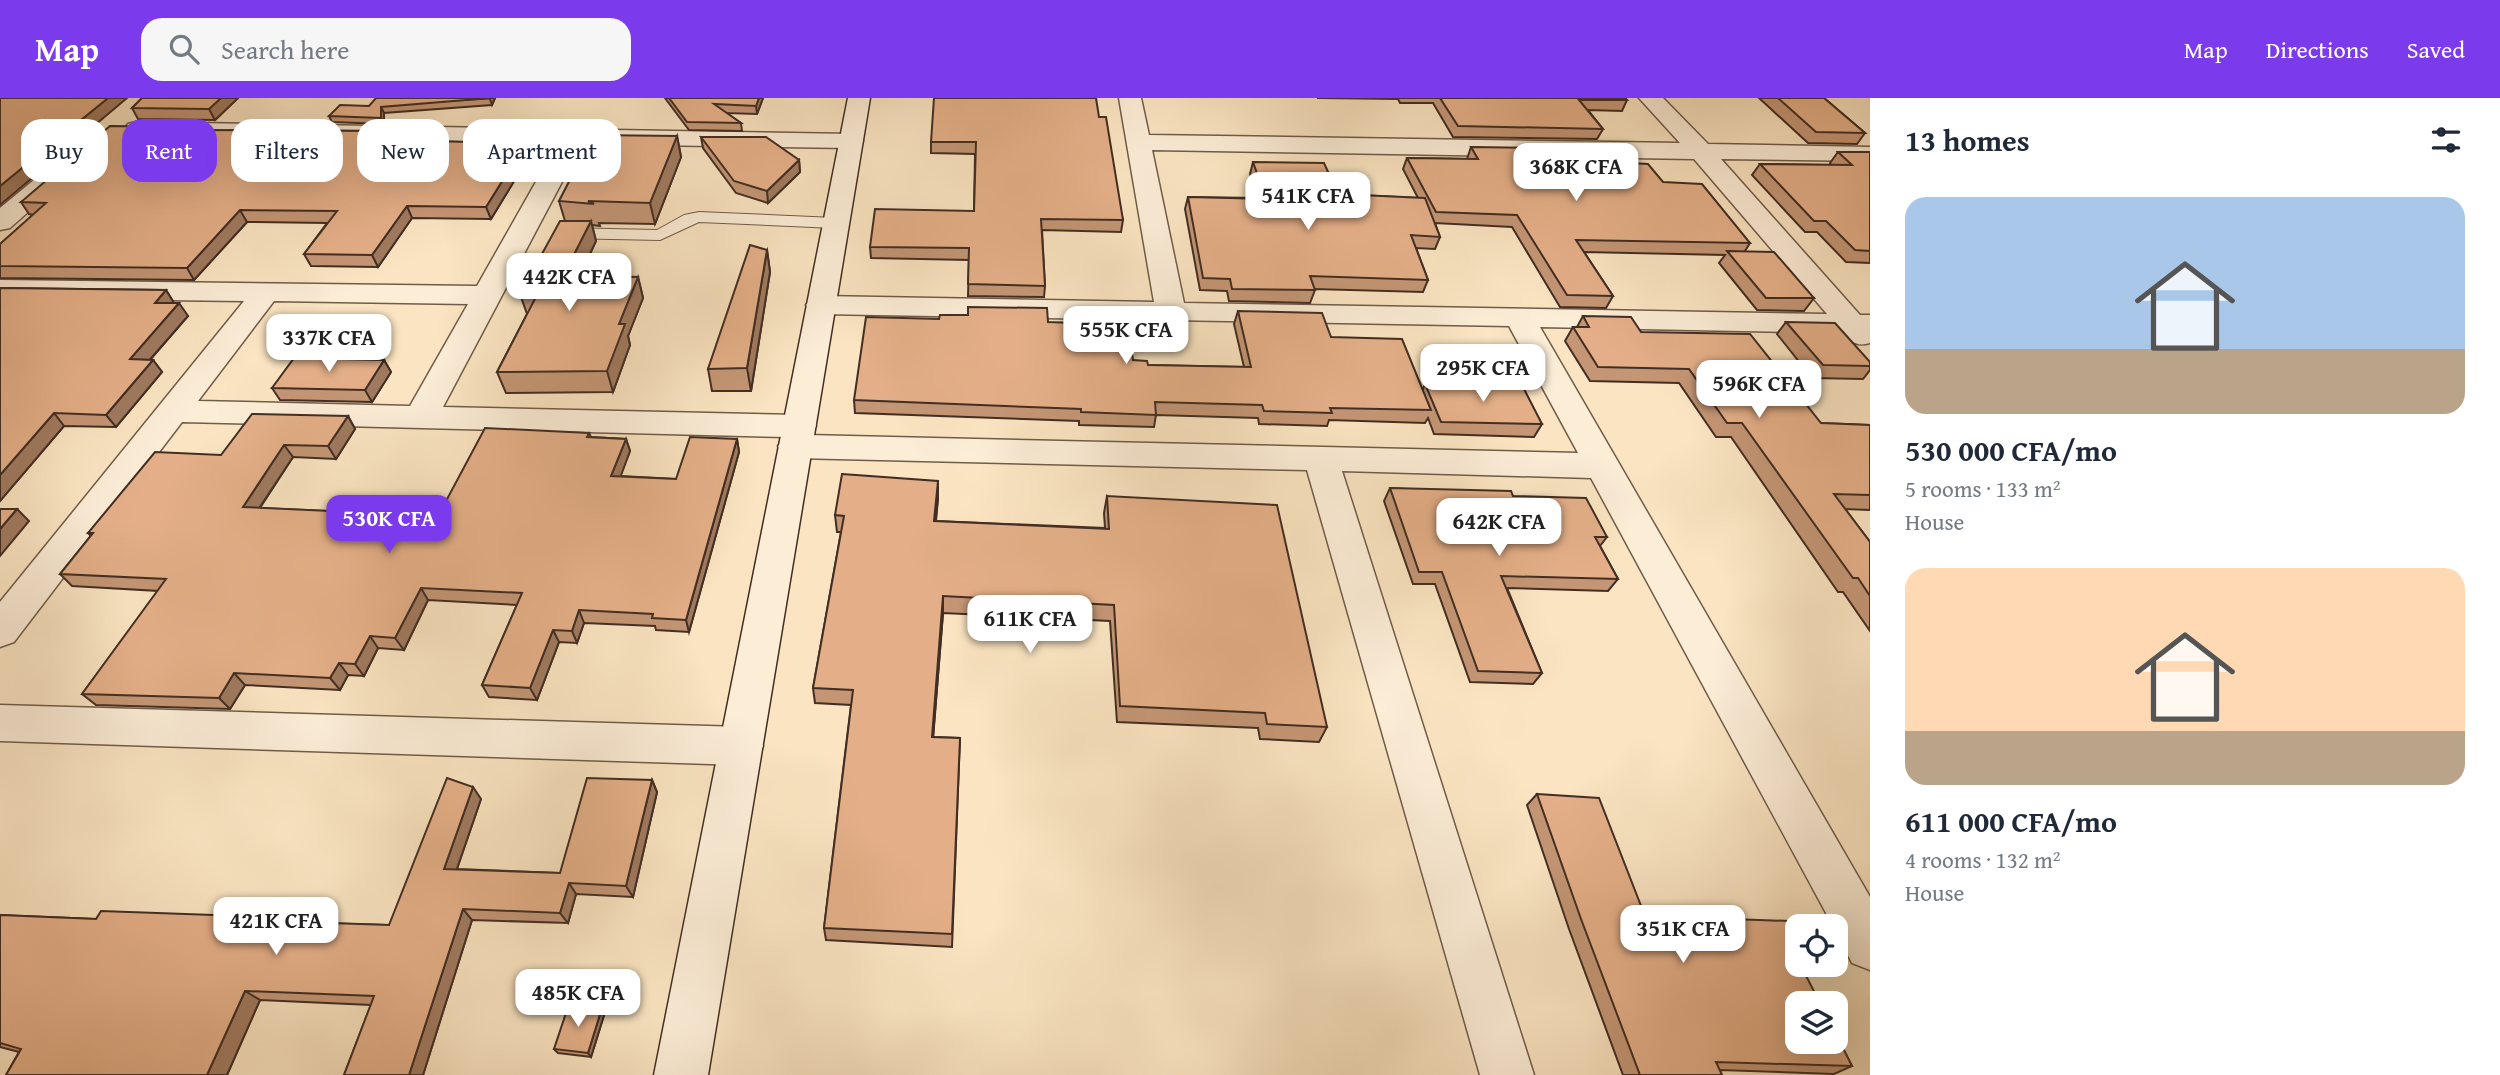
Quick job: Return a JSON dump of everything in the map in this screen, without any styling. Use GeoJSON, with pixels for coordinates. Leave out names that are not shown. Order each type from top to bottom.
{"type":"FeatureCollection","features":[{"type":"Feature","properties":{"kind":"street"},"geometry":{"type":"LineString","coordinates":[[681,1075],[859,98]]}},
{"type":"Feature","properties":{"kind":"street"},"geometry":{"type":"LineString","coordinates":[[1130,98],[1171,313]]}},
{"type":"Feature","properties":{"kind":"street"},"geometry":{"type":"LineString","coordinates":[[1650,98],[1864,331]]}},
{"type":"Feature","properties":{"kind":"street"},"geometry":{"type":"LineString","coordinates":[[136,106],[109,128],[463,134]]}},
{"type":"Feature","properties":{"kind":"street"},"geometry":{"type":"LineString","coordinates":[[621,137],[851,141]]}},
{"type":"Feature","properties":{"kind":"street"},"geometry":{"type":"LineString","coordinates":[[1139,142],[1870,154]]}},
{"type":"Feature","properties":{"kind":"street"},"geometry":{"type":"LineString","coordinates":[[0,222],[46,182]]}},
{"type":"Feature","properties":{"kind":"street"},"geometry":{"type":"LineString","coordinates":[[421,416],[549,182]]}},
{"type":"Feature","properties":{"kind":"street"},"geometry":{"type":"LineString","coordinates":[[0,289],[487,295]]}},
{"type":"Feature","properties":{"kind":"street"},"geometry":{"type":"LineString","coordinates":[[0,631],[267,291]]}},
{"type":"Feature","properties":{"kind":"street"},"geometry":{"type":"LineString","coordinates":[[821,305],[1521,320],[1864,331]]}},
{"type":"Feature","properties":{"kind":"street"},"geometry":{"type":"LineString","coordinates":[[1521,320],[1870,945]]}},
{"type":"Feature","properties":{"kind":"street"},"geometry":{"type":"LineString","coordinates":[[172,411],[421,416],[1321,459],[1603,466]]}},
{"type":"Feature","properties":{"kind":"street"},"geometry":{"type":"LineString","coordinates":[[1321,459],[1507,1075]]}},
{"type":"Feature","properties":{"kind":"street"},"geometry":{"type":"LineString","coordinates":[[0,723],[741,746]]}},
{"type":"Feature","properties":{"kind":"lane"},"geometry":{"type":"LineString","coordinates":[[562,233],[660,235],[691,218],[699,217],[835,223]]}},
{"type":"Feature","properties":{"kind":"building"},"geometry":{"type":"Polygon","coordinates":[[[0,98],[108,98],[82,119],[21,119],[21,169],[0,186],[0,98]]]}},
{"type":"Feature","properties":{"kind":"building"},"geometry":{"type":"Polygon","coordinates":[[[142,98],[221,98],[209,109],[132,108],[142,98]]]}},
{"type":"Feature","properties":{"kind":"building"},"geometry":{"type":"Polygon","coordinates":[[[376,98],[490,98],[381,107],[381,118],[329,116],[340,105],[369,106],[376,98]]]}},
{"type":"Feature","properties":{"kind":"building"},"geometry":{"type":"Polygon","coordinates":[[[669,98],[759,98],[756,106],[714,104],[741,123],[687,122],[669,98]]]}},
{"type":"Feature","properties":{"kind":"building"},"geometry":{"type":"Polygon","coordinates":[[[934,98],[1096,98],[1099,117],[1106,117],[1123,220],[1041,219],[1045,286],[968,284],[969,248],[870,247],[875,209],[974,211],[976,142],[931,142],[934,98]]]}},
{"type":"Feature","properties":{"kind":"building"},"geometry":{"type":"Polygon","coordinates":[[[1440,98],[1627,100],[1579,100],[1603,129],[1458,126],[1440,98]]]}},
{"type":"Feature","properties":{"kind":"building"},"geometry":{"type":"Polygon","coordinates":[[[1778,98],[1824,98],[1865,133],[1816,132],[1778,98]]]}},
{"type":"Feature","properties":{"kind":"building"},"geometry":{"type":"Polygon","coordinates":[[[122,126],[122,182],[217,182],[217,130],[231,130],[231,182],[343,182],[343,131],[357,131],[357,182],[449,182],[449,141],[463,142],[463,182],[502,182],[486,207],[407,206],[372,255],[304,254],[337,211],[240,210],[187,268],[0,266],[0,244],[46,203],[21,202],[44,182],[108,182],[108,128],[122,126]]]}},
{"type":"Feature","properties":{"kind":"building"},"geometry":{"type":"Polygon","coordinates":[[[621,135],[677,136],[650,203],[588,201],[594,204],[559,201],[569,182],[621,182],[621,135]]]}},
{"type":"Feature","properties":{"kind":"building"},"geometry":{"type":"Polygon","coordinates":[[[701,137],[766,137],[799,160],[767,191],[734,181],[701,137]]]}},
{"type":"Feature","properties":{"kind":"building"},"geometry":{"type":"Polygon","coordinates":[[[1471,147],[1620,149],[1631,163],[1648,164],[1663,182],[1702,184],[1750,243],[1576,240],[1613,296],[1567,295],[1517,215],[1436,212],[1407,158],[1478,159],[1471,147]]]}},
{"type":"Feature","properties":{"kind":"building"},"geometry":{"type":"Polygon","coordinates":[[[1838,152],[1870,152],[1870,251],[1855,250],[1826,221],[1814,221],[1760,164],[1852,165],[1838,152]]]}},
{"type":"Feature","properties":{"kind":"building"},"geometry":{"type":"Polygon","coordinates":[[[1253,162],[1324,163],[1338,194],[1425,198],[1440,237],[1411,235],[1428,280],[1310,276],[1315,290],[1232,289],[1230,279],[1203,278],[1188,197],[1266,199],[1253,162]]]}},
{"type":"Feature","properties":{"kind":"building"},"geometry":{"type":"Polygon","coordinates":[[[560,221],[591,221],[563,276],[638,277],[619,324],[625,324],[607,371],[497,372],[537,295],[520,294],[560,221]]]}},
{"type":"Feature","properties":{"kind":"building"},"geometry":{"type":"Polygon","coordinates":[[[750,245],[767,250],[747,368],[708,369],[750,245]]]}},
{"type":"Feature","properties":{"kind":"building"},"geometry":{"type":"Polygon","coordinates":[[[1727,251],[1774,252],[1814,298],[1766,298],[1727,251]]]}},
{"type":"Feature","properties":{"kind":"building"},"geometry":{"type":"Polygon","coordinates":[[[0,288],[166,290],[155,303],[179,303],[130,359],[153,360],[106,415],[54,413],[0,475],[0,288]]]}},
{"type":"Feature","properties":{"kind":"building"},"geometry":{"type":"Polygon","coordinates":[[[968,307],[1047,308],[1048,322],[1128,325],[1133,360],[1147,361],[1148,365],[1251,367],[1238,311],[1322,313],[1331,337],[1402,339],[1431,410],[1330,408],[1332,413],[1264,411],[1262,405],[1155,402],[1156,415],[1081,412],[1081,409],[854,400],[866,317],[939,319],[940,315],[968,315],[968,307]]]}},
{"type":"Feature","properties":{"kind":"building"},"geometry":{"type":"Polygon","coordinates":[[[1583,316],[1631,317],[1641,332],[1750,334],[1821,423],[1870,425],[1870,495],[1834,494],[1870,542],[1870,596],[1858,578],[1853,578],[1742,423],[1727,423],[1689,369],[1598,367],[1573,327],[1589,327],[1583,316]]]}},
{"type":"Feature","properties":{"kind":"building"},"geometry":{"type":"Polygon","coordinates":[[[1786,322],[1835,323],[1870,362],[1870,366],[1823,365],[1786,322]]]}},
{"type":"Feature","properties":{"kind":"building"},"geometry":{"type":"Polygon","coordinates":[[[294,358],[384,360],[365,390],[272,388],[294,358]]]}},
{"type":"Feature","properties":{"kind":"building"},"geometry":{"type":"Polygon","coordinates":[[[1425,384],[1523,387],[1542,424],[1441,422],[1425,384]]]}},
{"type":"Feature","properties":{"kind":"building"},"geometry":{"type":"Polygon","coordinates":[[[252,414],[348,416],[328,446],[284,445],[243,507],[438,516],[485,428],[589,433],[587,437],[626,439],[611,476],[676,479],[690,437],[737,439],[686,620],[652,618],[653,614],[579,610],[572,631],[553,630],[530,688],[482,685],[522,593],[421,588],[395,638],[370,636],[355,664],[339,663],[330,678],[234,673],[219,698],[82,694],[166,579],[60,574],[93,533],[88,533],[155,452],[221,455],[252,414]]]}},
{"type":"Feature","properties":{"kind":"building"},"geometry":{"type":"Polygon","coordinates":[[[842,474],[938,481],[934,521],[1109,529],[1107,496],[1277,505],[1327,727],[1267,724],[1265,713],[1120,706],[1114,605],[943,596],[932,737],[960,738],[952,934],[824,928],[853,690],[813,688],[844,516],[835,515],[842,474]]]}},
{"type":"Feature","properties":{"kind":"building"},"geometry":{"type":"Polygon","coordinates":[[[1390,488],[1511,491],[1513,496],[1586,498],[1607,537],[1595,537],[1618,579],[1501,576],[1542,673],[1478,671],[1442,572],[1419,572],[1390,488]]]}},
{"type":"Feature","properties":{"kind":"building"},"geometry":{"type":"Polygon","coordinates":[[[0,509],[17,509],[0,529],[0,509]]]}},
{"type":"Feature","properties":{"kind":"building"},"geometry":{"type":"Polygon","coordinates":[[[447,778],[473,787],[444,869],[560,873],[587,778],[652,780],[626,886],[569,883],[560,913],[463,909],[409,1075],[344,1075],[374,996],[245,991],[207,1075],[6,1075],[21,1049],[0,1043],[0,915],[96,919],[101,911],[274,917],[272,921],[389,925],[447,778]]]}},
{"type":"Feature","properties":{"kind":"building"},"geometry":{"type":"Polygon","coordinates":[[[1537,794],[1599,798],[1645,916],[1785,921],[1785,977],[1807,977],[1814,991],[1785,991],[1785,1054],[1846,1054],[1852,1066],[1716,1062],[1722,1075],[1640,1075],[1537,794]]]}},
{"type":"Feature","properties":{"kind":"building"},"geometry":{"type":"Polygon","coordinates":[[[569,1004],[602,1008],[588,1053],[554,1049],[569,1004]]]}}]}
